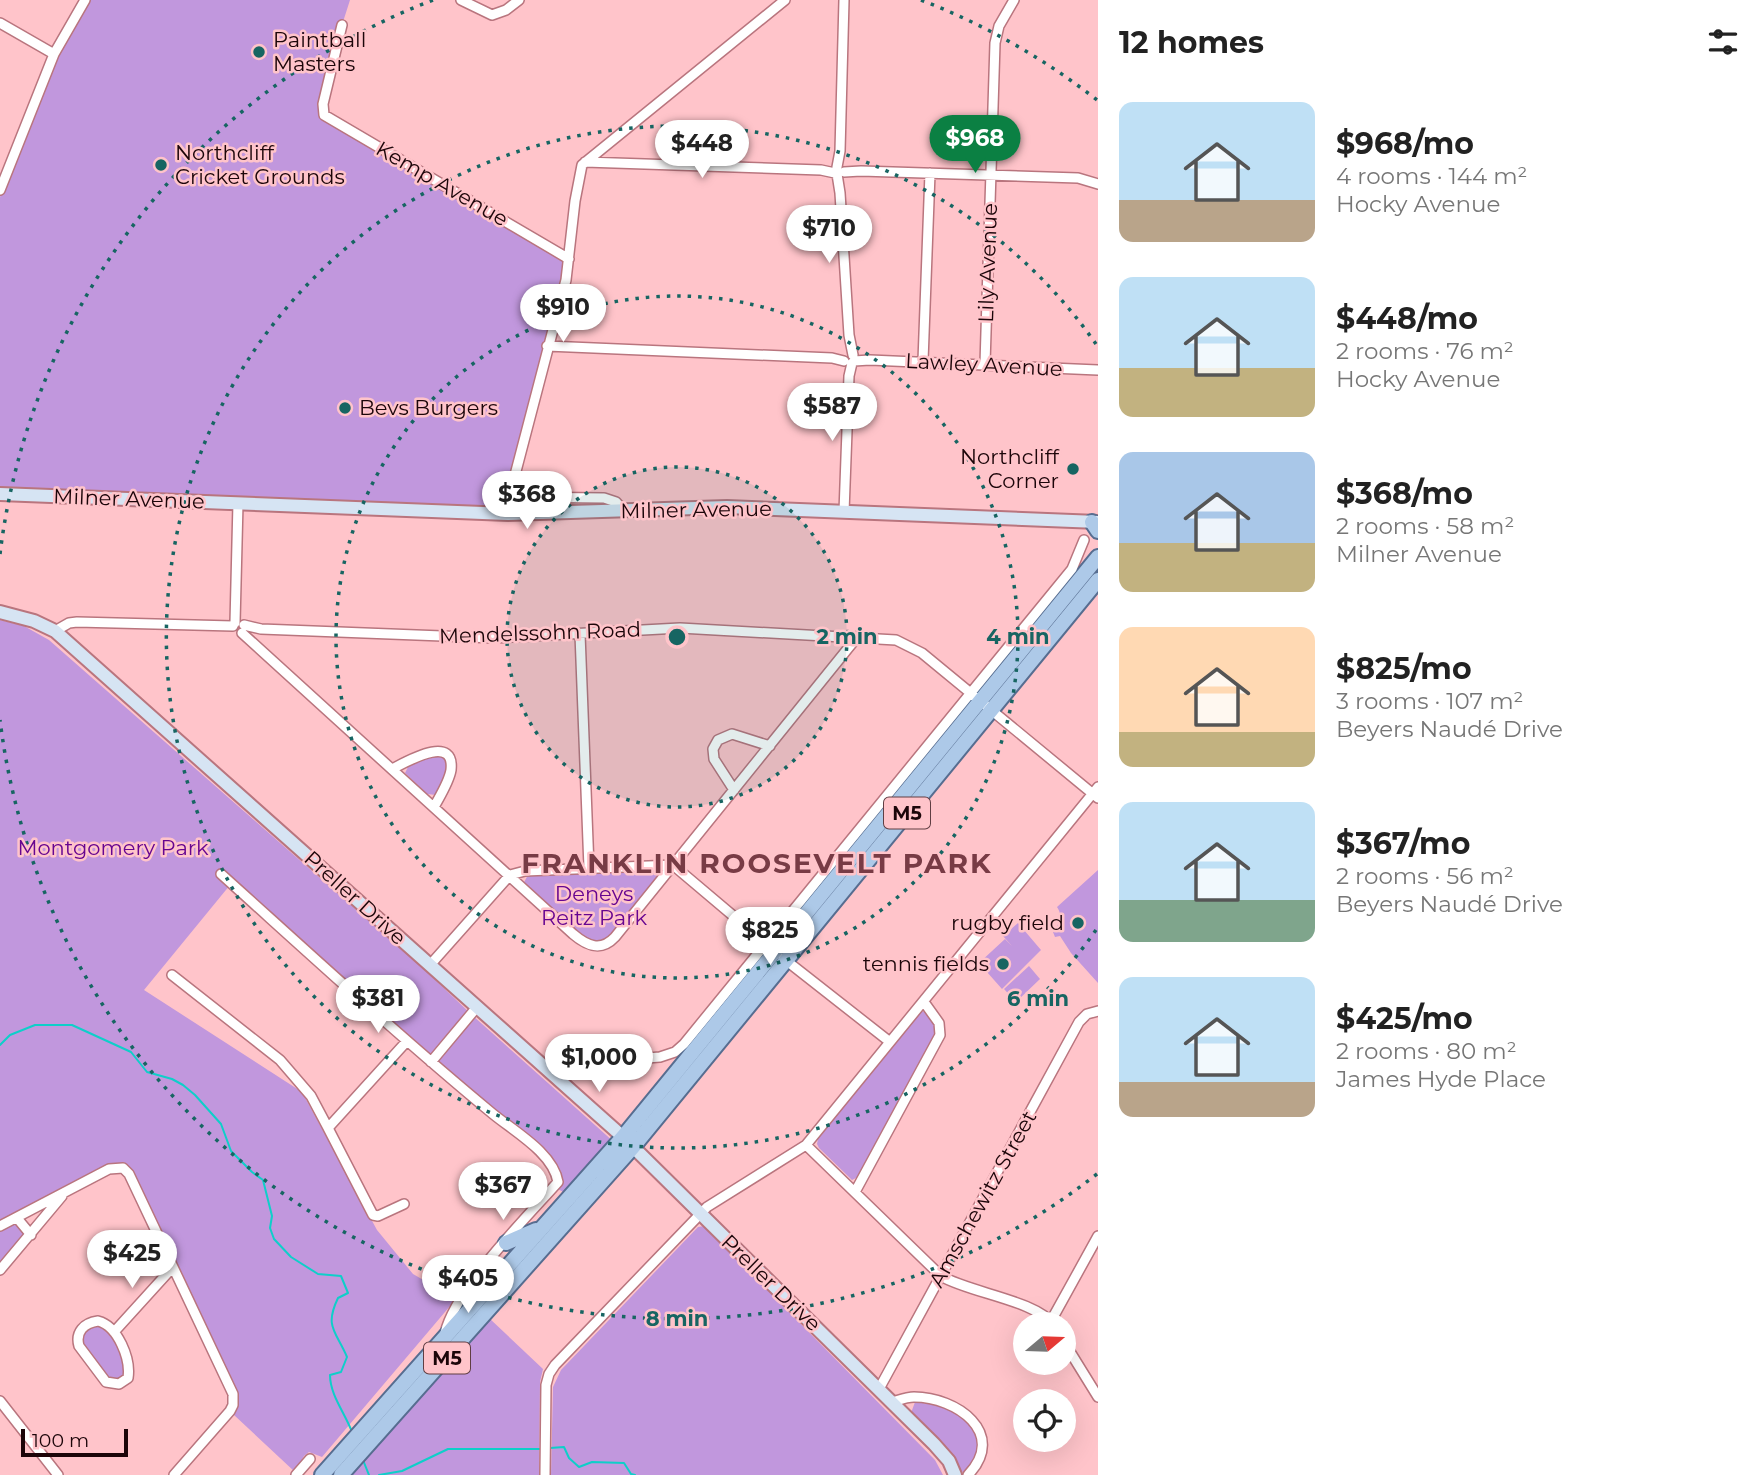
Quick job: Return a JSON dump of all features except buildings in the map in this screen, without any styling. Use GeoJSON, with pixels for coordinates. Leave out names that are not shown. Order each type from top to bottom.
{"type":"FeatureCollection","features":[{"type":"Feature","properties":{"kind":"main road","name":"Milner Avenue"},"geometry":{"type":"LineString","coordinates":[[0,494],[508,514],[716,507],[1096,525]]}},
{"type":"Feature","properties":{"kind":"main road","name":"M5"},"geometry":{"type":"LineString","coordinates":[[322,1475],[541,1228],[628,1142],[770,947],[975,696],[1098,558]]}},
{"type":"Feature","properties":{"kind":"main road","name":"M5"},"geometry":{"type":"LineString","coordinates":[[341,1475],[523,1272],[628,1142],[787,961],[1098,580]]}},
{"type":"Feature","properties":{"kind":"main road"},"geometry":{"type":"LineString","coordinates":[[0,612],[34,621],[55,631]]}},
{"type":"Feature","properties":{"kind":"main road","name":"Preller Drive"},"geometry":{"type":"LineString","coordinates":[[55,631],[628,1142],[941,1450],[955,1475]]}},
{"type":"Feature","properties":{"kind":"main road"},"geometry":{"type":"LineString","coordinates":[[506,1242],[541,1228]]}},
{"type":"Feature","properties":{"kind":"main road"},"geometry":{"type":"LineString","coordinates":[[511,1262],[523,1272]]}},
{"type":"Feature","properties":{"kind":"main road"},"geometry":{"type":"LineString","coordinates":[[475,1303],[486,1313]]}},
{"type":"Feature","properties":{"kind":"street"},"geometry":{"type":"LineString","coordinates":[[1,186],[54,54],[85,0]]}},
{"type":"Feature","properties":{"kind":"street"},"geometry":{"type":"LineString","coordinates":[[461,0],[481,11],[496,14],[519,0]]}},
{"type":"Feature","properties":{"kind":"street"},"geometry":{"type":"LineString","coordinates":[[508,514],[547,346],[563,292],[579,176],[585,162],[785,0]]}},
{"type":"Feature","properties":{"kind":"street"},"geometry":{"type":"LineString","coordinates":[[844,0],[840,170],[849,335],[844,512]]}},
{"type":"Feature","properties":{"kind":"street","name":"Lily Avenue"},"geometry":{"type":"LineString","coordinates":[[985,364],[996,36],[1014,0]]}},
{"type":"Feature","properties":{"kind":"street"},"geometry":{"type":"LineString","coordinates":[[0,23],[54,54]]}},
{"type":"Feature","properties":{"kind":"street","name":"Kemp Avenue"},"geometry":{"type":"LineString","coordinates":[[342,25],[323,104],[324,115],[569,259]]}},
{"type":"Feature","properties":{"kind":"street"},"geometry":{"type":"LineString","coordinates":[[585,162],[1079,178],[1098,184]]}},
{"type":"Feature","properties":{"kind":"street"},"geometry":{"type":"LineString","coordinates":[[923,362],[930,173]]}},
{"type":"Feature","properties":{"kind":"street","name":"Lawley Avenue"},"geometry":{"type":"LineString","coordinates":[[547,346],[1098,370]]}},
{"type":"Feature","properties":{"kind":"street"},"geometry":{"type":"LineString","coordinates":[[511,497],[604,498],[616,502],[623,510]]}},
{"type":"Feature","properties":{"kind":"street"},"geometry":{"type":"LineString","coordinates":[[238,503],[235,607],[238,628],[252,645],[580,939],[599,947],[610,943],[615,937],[858,636]]}},
{"type":"Feature","properties":{"kind":"street"},"geometry":{"type":"LineString","coordinates":[[975,696],[1072,569],[1084,540]]}},
{"type":"Feature","properties":{"kind":"street","name":"Mendelssohn Road"},"geometry":{"type":"LineString","coordinates":[[55,631],[69,623],[77,622],[481,638],[680,628],[888,638],[913,646],[1096,793]]}},
{"type":"Feature","properties":{"kind":"street"},"geometry":{"type":"LineString","coordinates":[[580,634],[589,867]]}},
{"type":"Feature","properties":{"kind":"street"},"geometry":{"type":"LineString","coordinates":[[734,790],[714,759],[713,749],[718,740],[732,734],[770,746]]}},
{"type":"Feature","properties":{"kind":"street"},"geometry":{"type":"LineString","coordinates":[[393,769],[424,753],[436,751],[444,754],[450,762],[450,771],[435,807]]}},
{"type":"Feature","properties":{"kind":"street"},"geometry":{"type":"LineString","coordinates":[[545,1475],[546,1384],[551,1370],[700,1214],[713,1203],[806,1145],[1096,793]]}},
{"type":"Feature","properties":{"kind":"street"},"geometry":{"type":"LineString","coordinates":[[429,965],[510,875],[525,871],[589,867],[673,865],[787,961],[890,1042]]}},
{"type":"Feature","properties":{"kind":"street"},"geometry":{"type":"LineString","coordinates":[[221,874],[407,1041],[552,1165],[558,1182],[473,1283],[449,1317],[443,1338]]}},
{"type":"Feature","properties":{"kind":"street"},"geometry":{"type":"LineString","coordinates":[[543,1066],[660,1057],[675,1052],[770,947]]}},
{"type":"Feature","properties":{"kind":"street"},"geometry":{"type":"LineString","coordinates":[[172,975],[280,1060],[311,1096],[373,1215],[378,1216],[404,1204]]}},
{"type":"Feature","properties":{"kind":"street"},"geometry":{"type":"LineString","coordinates":[[855,1192],[940,1035],[939,1023],[924,1002]]}},
{"type":"Feature","properties":{"kind":"street"},"geometry":{"type":"LineString","coordinates":[[431,1062],[477,1007]]}},
{"type":"Feature","properties":{"kind":"street","name":"Amschewitz Street"},"geometry":{"type":"LineString","coordinates":[[879,1389],[1079,1022],[1094,1011]]}},
{"type":"Feature","properties":{"kind":"street"},"geometry":{"type":"LineString","coordinates":[[328,1128],[407,1041]]}},
{"type":"Feature","properties":{"kind":"street"},"geometry":{"type":"LineString","coordinates":[[806,1145],[941,1276],[960,1286],[1037,1312]]}},
{"type":"Feature","properties":{"kind":"street"},"geometry":{"type":"LineString","coordinates":[[0,1226],[98,1173],[119,1167],[129,1174],[227,1378],[234,1400],[230,1411],[174,1475]]}},
{"type":"Feature","properties":{"kind":"street"},"geometry":{"type":"LineString","coordinates":[[0,1270],[66,1191]]}},
{"type":"Feature","properties":{"kind":"street"},"geometry":{"type":"LineString","coordinates":[[17,1218],[31,1235]]}},
{"type":"Feature","properties":{"kind":"street"},"geometry":{"type":"LineString","coordinates":[[1058,1312],[1098,1236]]}},
{"type":"Feature","properties":{"kind":"street"},"geometry":{"type":"LineString","coordinates":[[114,1332],[173,1267]]}},
{"type":"Feature","properties":{"kind":"street"},"geometry":{"type":"LineString","coordinates":[[94,1322],[107,1325],[114,1332],[129,1371],[126,1381],[113,1385],[106,1382],[82,1352],[78,1340],[84,1326],[94,1322]]}},
{"type":"Feature","properties":{"kind":"street"},"geometry":{"type":"LineString","coordinates":[[1076,1361],[1098,1397]]}},
{"type":"Feature","properties":{"kind":"street"},"geometry":{"type":"LineString","coordinates":[[892,1402],[915,1397],[929,1399],[966,1413],[984,1444],[980,1458],[968,1475]]}},
{"type":"Feature","properties":{"kind":"street"},"geometry":{"type":"LineString","coordinates":[[0,1401],[58,1475]]}},
{"type":"Feature","properties":{"kind":"street"},"geometry":{"type":"LineString","coordinates":[[296,1475],[310,1459]]}},
{"type":"Feature","properties":{"kind":"green space"},"geometry":{"type":"Polygon","coordinates":[[[85,0],[350,0],[342,25],[324,115],[569,259],[508,514],[0,494],[0,197],[54,54],[85,0]]]}},
{"type":"Feature","properties":{"kind":"green space","name":"Montgomery Park"},"geometry":{"type":"Polygon","coordinates":[[[0,620],[24,626],[49,640],[427,972],[615,1143],[565,1193],[556,1188],[545,1163],[432,1059],[230,885],[144,990],[302,1092],[377,1230],[413,1274],[456,1299],[322,1457],[309,1452],[295,1472],[234,1415],[233,1389],[133,1177],[111,1167],[0,1222],[0,620]]]}},
{"type":"Feature","properties":{"kind":"green space"},"geometry":{"type":"Polygon","coordinates":[[[428,755],[441,756],[447,762],[448,773],[436,795],[427,794],[405,773],[408,767],[428,755]]]}},
{"type":"Feature","properties":{"kind":"green space","name":"Deneys Reitz Park"},"geometry":{"type":"Polygon","coordinates":[[[657,870],[661,875],[615,937],[593,946],[523,884],[528,875],[657,870]]]}},
{"type":"Feature","properties":{"kind":"green space","name":"rugby field"},"geometry":{"type":"Polygon","coordinates":[[[1098,870],[1098,983],[1071,953],[1060,936],[1055,937],[1053,932],[1059,920],[1057,907],[1098,870]]]}},
{"type":"Feature","properties":{"kind":"green space","name":"tennis fields"},"geometry":{"type":"Polygon","coordinates":[[[1018,923],[1041,950],[1002,989],[979,963],[1005,939],[1012,946],[1003,936],[1018,923]]]}},
{"type":"Feature","properties":{"kind":"green space"},"geometry":{"type":"Polygon","coordinates":[[[1029,966],[1040,979],[1016,1002],[1004,989],[1029,966]]]}},
{"type":"Feature","properties":{"kind":"green space"},"geometry":{"type":"Polygon","coordinates":[[[926,1011],[938,1032],[858,1177],[852,1180],[819,1148],[818,1139],[920,1012],[926,1011]]]}},
{"type":"Feature","properties":{"kind":"green space"},"geometry":{"type":"Polygon","coordinates":[[[15,1223],[22,1228],[24,1234],[0,1263],[0,1231],[15,1223]]]}},
{"type":"Feature","properties":{"kind":"green space"},"geometry":{"type":"Polygon","coordinates":[[[704,1226],[935,1460],[943,1475],[551,1475],[553,1387],[561,1370],[698,1227],[704,1226]]]}},
{"type":"Feature","properties":{"kind":"green space"},"geometry":{"type":"Polygon","coordinates":[[[489,1318],[543,1369],[540,1382],[539,1475],[351,1475],[489,1318]]]}},
{"type":"Feature","properties":{"kind":"green space"},"geometry":{"type":"Polygon","coordinates":[[[95,1325],[110,1336],[119,1349],[126,1369],[123,1378],[112,1379],[106,1374],[81,1341],[85,1330],[95,1325]]]}},
{"type":"Feature","properties":{"kind":"green space"},"geometry":{"type":"Polygon","coordinates":[[[915,1402],[944,1406],[967,1416],[982,1445],[971,1470],[964,1473],[960,1470],[911,1413],[915,1402]]]}},
{"type":"Feature","properties":{"kind":"waterway"},"geometry":{"type":"LineString","coordinates":[[0,1045],[10,1035],[35,1025],[72,1025],[131,1052],[147,1072],[172,1079],[195,1095],[221,1124],[231,1151],[263,1180],[272,1216],[270,1228],[274,1239],[291,1257],[318,1274],[341,1276],[348,1293],[338,1298],[332,1323],[347,1357],[341,1372],[330,1375],[335,1397],[352,1432]]}},
{"type":"Feature","properties":{"kind":"waterway"},"geometry":{"type":"LineString","coordinates":[[550,1448],[564,1447],[569,1458],[579,1467],[592,1462],[624,1463],[631,1474],[635,1475]]}},
{"type":"Feature","properties":{"kind":"waterway"},"geometry":{"type":"LineString","coordinates":[[379,1475],[402,1471],[448,1449],[541,1449]]}},
{"type":"Feature","properties":{"kind":"waterway"},"geometry":{"type":"LineString","coordinates":[[363,1460],[369,1475]]}},
{"type":"Feature","properties":{"kind":"place","name":"Paintball Masters"},"geometry":{"type":"Point","coordinates":[259,52]}},
{"type":"Feature","properties":{"kind":"place","name":"Northcliff Cricket Grounds"},"geometry":{"type":"Point","coordinates":[161,165]}},
{"type":"Feature","properties":{"kind":"place","name":"Bevs Burgers"},"geometry":{"type":"Point","coordinates":[345,408]}},
{"type":"Feature","properties":{"kind":"place","name":"Northcliff Corner"},"geometry":{"type":"Point","coordinates":[1073,469]}},
{"type":"Feature","properties":{"kind":"place","name":"rugby field"},"geometry":{"type":"Point","coordinates":[1078,923]}},
{"type":"Feature","properties":{"kind":"place","name":"tennis fields"},"geometry":{"type":"Point","coordinates":[1003,964]}},
{"type":"Feature","properties":{"kind":"district","name":"FRANKLIN ROOSEVELT PARK"},"geometry":{"type":"Point","coordinates":[757,863]}}]}
